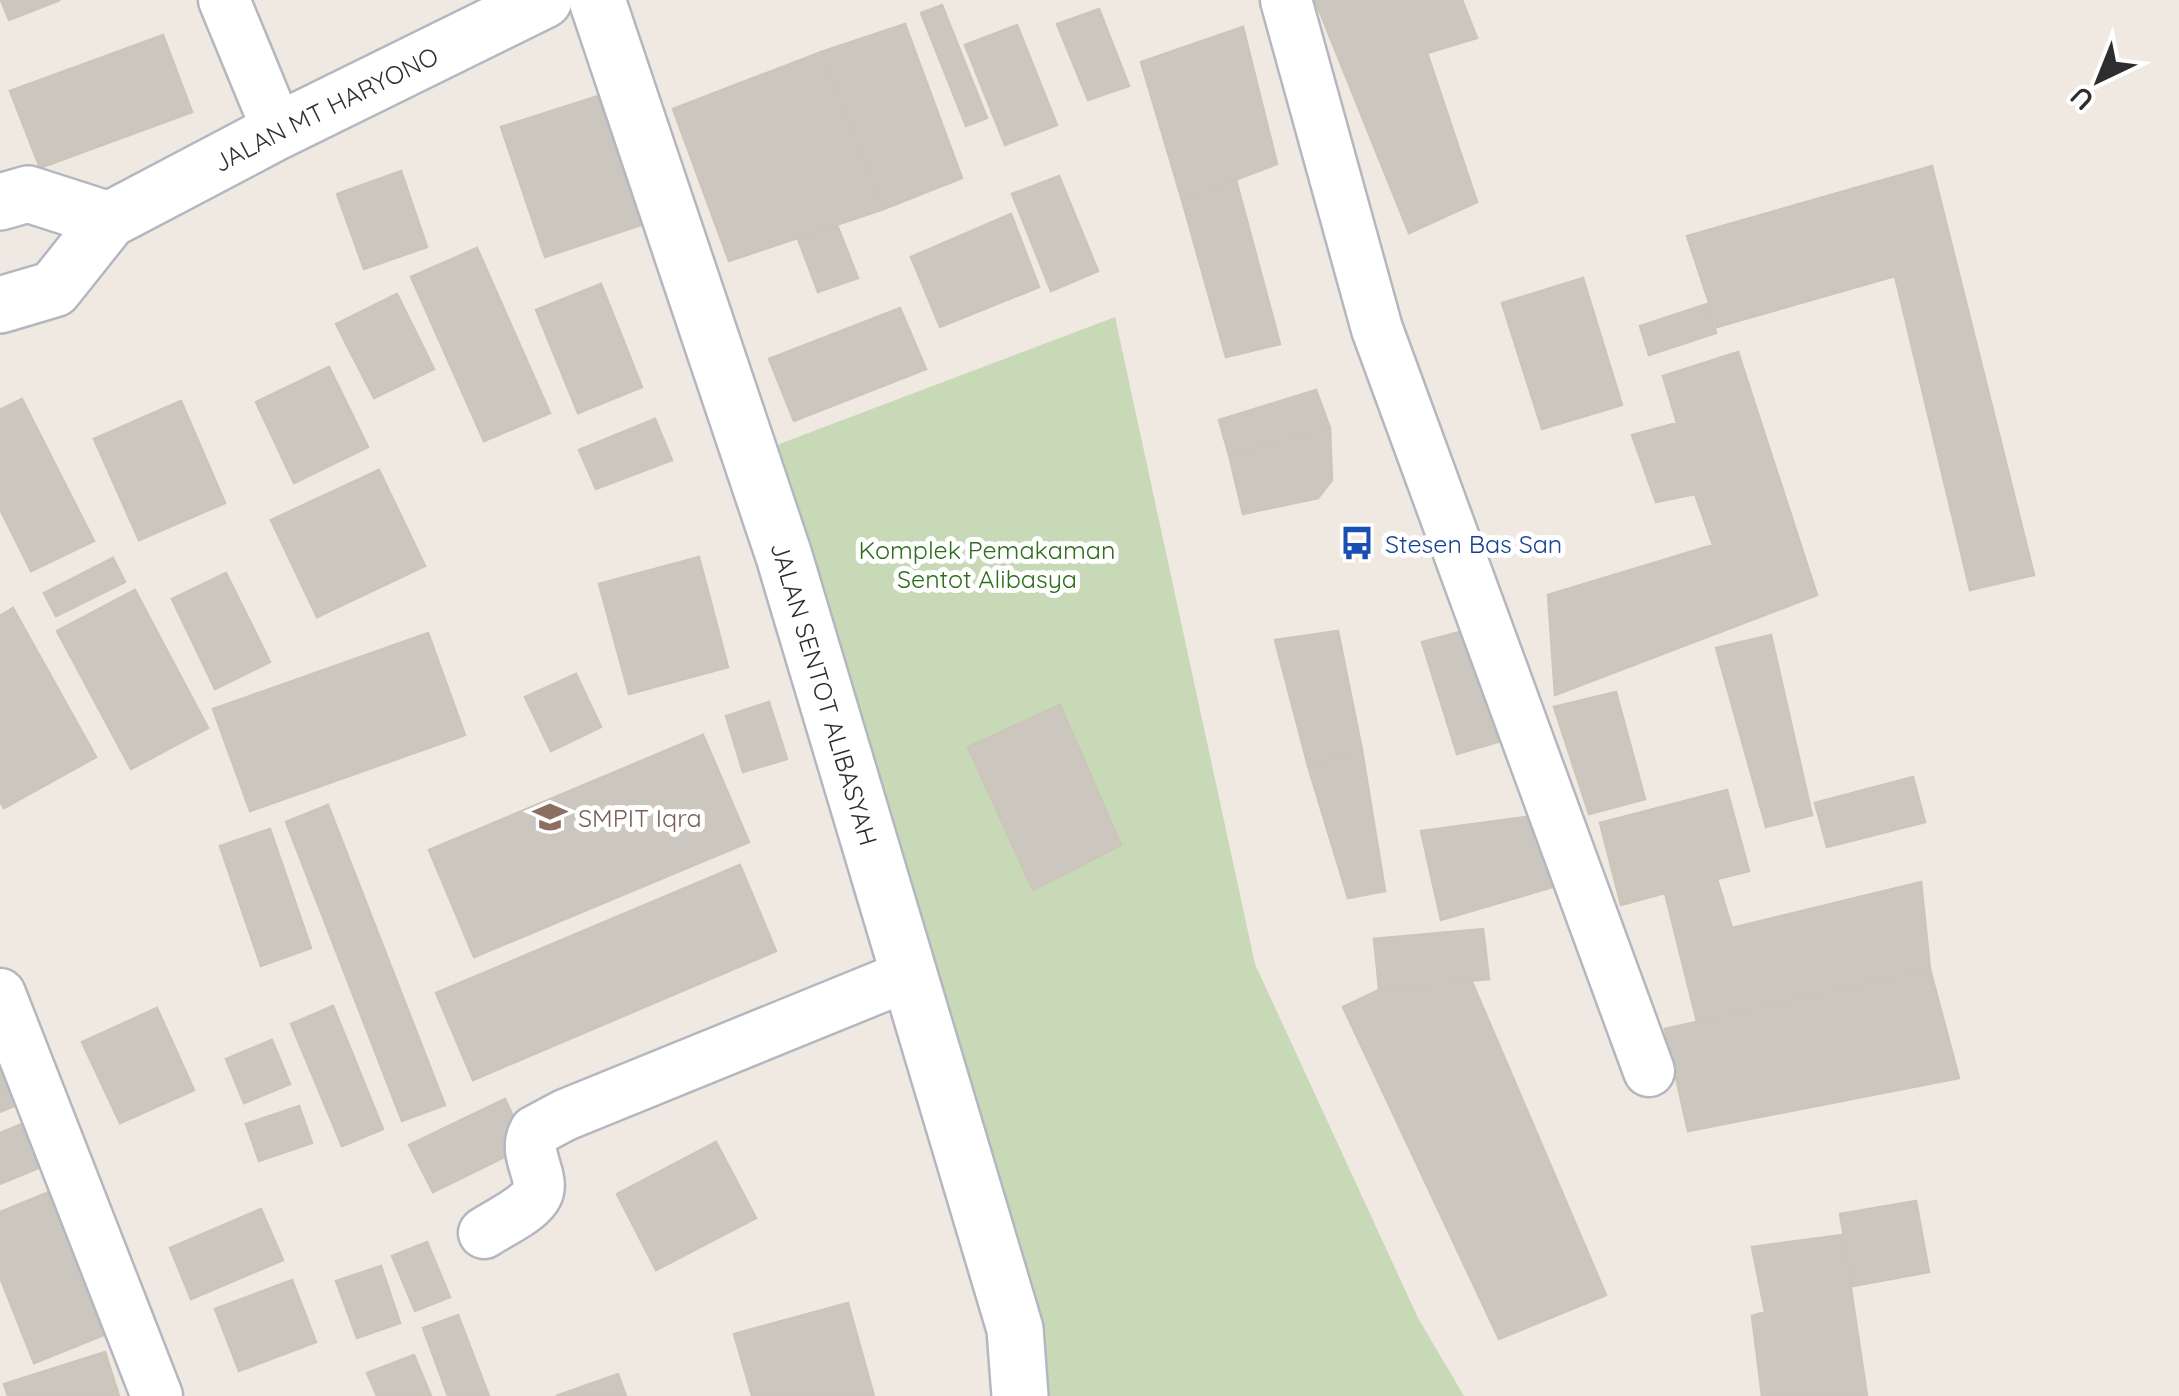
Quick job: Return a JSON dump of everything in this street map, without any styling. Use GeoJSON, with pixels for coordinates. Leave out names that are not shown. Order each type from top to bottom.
{"type":"FeatureCollection","features":[{"type":"Feature","properties":{"kind":"street"},"geometry":{"type":"LineString","coordinates":[[224,0],[278,131]]}},
{"type":"Feature","properties":{"kind":"street","name":"JALAN MT HARYONO"},"geometry":{"type":"LineString","coordinates":[[109,220],[278,131],[544,0]]}},
{"type":"Feature","properties":{"kind":"street","name":"JALAN SENTOT ALIBASYAH"},"geometry":{"type":"LineString","coordinates":[[597,0],[784,556],[1015,1328],[1020,1396]]}},
{"type":"Feature","properties":{"kind":"street"},"geometry":{"type":"LineString","coordinates":[[1286,0],[1377,329],[1649,1070]]}},
{"type":"Feature","properties":{"kind":"street"},"geometry":{"type":"LineString","coordinates":[[0,202],[28,194],[109,220],[54,290],[0,305]]}},
{"type":"Feature","properties":{"kind":"street"},"geometry":{"type":"LineString","coordinates":[[484,1233],[536,1196],[540,1185],[529,1150],[535,1132],[566,1115],[909,976]]}},
{"type":"Feature","properties":{"kind":"street"},"geometry":{"type":"LineString","coordinates":[[0,994],[157,1396]]}},
{"type":"Feature","properties":{"kind":"green space","name":"Komplek Pemakaman Sentot Alibasya"},"geometry":{"type":"Polygon","coordinates":[[[1115,317],[1255,964],[1418,1318],[1464,1396],[1050,1396],[1033,1324],[766,449],[1115,317]]]}},
{"type":"Feature","properties":{"kind":"building"},"geometry":{"type":"Polygon","coordinates":[[[1,0],[60,0],[9,20],[1,0]]]}},
{"type":"Feature","properties":{"kind":"building"},"geometry":{"type":"Polygon","coordinates":[[[1315,0],[1462,0],[1477,38],[1427,53],[1477,202],[1409,233],[1315,0]]]}},
{"type":"Feature","properties":{"kind":"building"},"geometry":{"type":"Polygon","coordinates":[[[942,5],[987,118],[966,126],[921,13],[942,5]]]}},
{"type":"Feature","properties":{"kind":"building"},"geometry":{"type":"Polygon","coordinates":[[[1099,9],[1129,86],[1088,100],[1057,24],[1099,9]]]}},
{"type":"Feature","properties":{"kind":"building"},"geometry":{"type":"Polygon","coordinates":[[[905,24],[962,178],[884,209],[821,52],[905,24]]]}},
{"type":"Feature","properties":{"kind":"building"},"geometry":{"type":"Polygon","coordinates":[[[1017,25],[1057,125],[1005,145],[965,45],[1017,25]]]}},
{"type":"Feature","properties":{"kind":"building"},"geometry":{"type":"Polygon","coordinates":[[[1243,27],[1277,164],[1182,200],[1141,62],[1243,27]]]}},
{"type":"Feature","properties":{"kind":"building"},"geometry":{"type":"Polygon","coordinates":[[[163,35],[192,112],[40,168],[10,91],[163,35]]]}},
{"type":"Feature","properties":{"kind":"building"},"geometry":{"type":"Polygon","coordinates":[[[821,52],[884,209],[729,261],[673,109],[821,52]]]}},
{"type":"Feature","properties":{"kind":"building"},"geometry":{"type":"Polygon","coordinates":[[[598,96],[641,225],[545,257],[501,127],[598,96]]]}},
{"type":"Feature","properties":{"kind":"building"},"geometry":{"type":"Polygon","coordinates":[[[1932,166],[2034,575],[1970,590],[1895,276],[1717,327],[1687,236],[1932,166]]]}},
{"type":"Feature","properties":{"kind":"building"},"geometry":{"type":"Polygon","coordinates":[[[401,171],[427,247],[364,269],[337,194],[401,171]]]}},
{"type":"Feature","properties":{"kind":"building"},"geometry":{"type":"Polygon","coordinates":[[[1059,176],[1098,271],[1051,291],[1012,194],[1059,176]]]}},
{"type":"Feature","properties":{"kind":"building"},"geometry":{"type":"Polygon","coordinates":[[[1236,180],[1280,344],[1226,357],[1182,200],[1236,180]]]}},
{"type":"Feature","properties":{"kind":"building"},"geometry":{"type":"Polygon","coordinates":[[[1011,214],[1039,287],[940,327],[911,257],[1011,214]]]}},
{"type":"Feature","properties":{"kind":"building"},"geometry":{"type":"Polygon","coordinates":[[[837,225],[858,278],[818,292],[798,239],[837,225]]]}},
{"type":"Feature","properties":{"kind":"building"},"geometry":{"type":"Polygon","coordinates":[[[477,248],[550,413],[484,441],[411,277],[477,248]]]}},
{"type":"Feature","properties":{"kind":"building"},"geometry":{"type":"Polygon","coordinates":[[[1583,278],[1622,405],[1542,429],[1502,303],[1583,278]]]}},
{"type":"Feature","properties":{"kind":"building"},"geometry":{"type":"Polygon","coordinates":[[[601,284],[642,387],[578,413],[536,310],[601,284]]]}},
{"type":"Feature","properties":{"kind":"building"},"geometry":{"type":"Polygon","coordinates":[[[397,294],[434,369],[374,398],[336,324],[397,294]]]}},
{"type":"Feature","properties":{"kind":"building"},"geometry":{"type":"Polygon","coordinates":[[[1707,304],[1716,333],[1649,355],[1640,326],[1707,304]]]}},
{"type":"Feature","properties":{"kind":"building"},"geometry":{"type":"Polygon","coordinates":[[[900,308],[926,369],[794,421],[769,359],[900,308]]]}},
{"type":"Feature","properties":{"kind":"building"},"geometry":{"type":"Polygon","coordinates":[[[1738,352],[1817,595],[1555,695],[1548,595],[1713,545],[1695,494],[1656,502],[1632,435],[1677,423],[1663,376],[1738,352]]]}},
{"type":"Feature","properties":{"kind":"building"},"geometry":{"type":"Polygon","coordinates":[[[329,367],[368,447],[294,483],[256,402],[329,367]]]}},
{"type":"Feature","properties":{"kind":"building"},"geometry":{"type":"Polygon","coordinates":[[[1316,390],[1330,428],[1229,455],[1219,420],[1316,390]]]}},
{"type":"Feature","properties":{"kind":"building"},"geometry":{"type":"Polygon","coordinates":[[[22,399],[94,541],[31,571],[0,509],[0,410],[22,399]]]}},
{"type":"Feature","properties":{"kind":"building"},"geometry":{"type":"Polygon","coordinates":[[[181,401],[225,503],[139,540],[94,439],[181,401]]]}},
{"type":"Feature","properties":{"kind":"building"},"geometry":{"type":"Polygon","coordinates":[[[655,419],[672,460],[596,489],[579,450],[655,419]]]}},
{"type":"Feature","properties":{"kind":"building"},"geometry":{"type":"Polygon","coordinates":[[[1330,428],[1332,480],[1318,498],[1243,514],[1229,455],[1330,428]]]}},
{"type":"Feature","properties":{"kind":"building"},"geometry":{"type":"Polygon","coordinates":[[[379,470],[425,566],[317,617],[271,520],[379,470]]]}},
{"type":"Feature","properties":{"kind":"building"},"geometry":{"type":"Polygon","coordinates":[[[699,557],[728,667],[629,694],[599,584],[699,557]]]}},
{"type":"Feature","properties":{"kind":"building"},"geometry":{"type":"Polygon","coordinates":[[[113,558],[125,582],[56,616],[44,593],[113,558]]]}},
{"type":"Feature","properties":{"kind":"building"},"geometry":{"type":"Polygon","coordinates":[[[226,573],[270,662],[215,689],[172,599],[226,573]]]}},
{"type":"Feature","properties":{"kind":"building"},"geometry":{"type":"Polygon","coordinates":[[[135,590],[208,728],[131,769],[57,631],[135,590]]]}},
{"type":"Feature","properties":{"kind":"building"},"geometry":{"type":"Polygon","coordinates":[[[13,608],[96,757],[4,808],[0,801],[0,616],[13,608]]]}},
{"type":"Feature","properties":{"kind":"building"},"geometry":{"type":"Polygon","coordinates":[[[1474,628],[1508,739],[1457,754],[1422,642],[1474,628]]]}},
{"type":"Feature","properties":{"kind":"building"},"geometry":{"type":"Polygon","coordinates":[[[1338,631],[1362,750],[1308,766],[1275,640],[1338,631]]]}},
{"type":"Feature","properties":{"kind":"building"},"geometry":{"type":"Polygon","coordinates":[[[428,633],[465,735],[250,811],[213,709],[428,633]]]}},
{"type":"Feature","properties":{"kind":"building"},"geometry":{"type":"Polygon","coordinates":[[[1771,635],[1812,815],[1766,827],[1716,648],[1771,635]]]}},
{"type":"Feature","properties":{"kind":"building"},"geometry":{"type":"Polygon","coordinates":[[[576,674],[601,727],[551,751],[525,697],[576,674]]]}},
{"type":"Feature","properties":{"kind":"building"},"geometry":{"type":"Polygon","coordinates":[[[1616,692],[1645,799],[1589,814],[1554,707],[1616,692]]]}},
{"type":"Feature","properties":{"kind":"building"},"geometry":{"type":"Polygon","coordinates":[[[769,702],[787,759],[743,772],[726,716],[769,702]]]}},
{"type":"Feature","properties":{"kind":"building"},"geometry":{"type":"Polygon","coordinates":[[[1060,705],[1121,845],[1033,890],[968,747],[1060,705]]]}},
{"type":"Feature","properties":{"kind":"building"},"geometry":{"type":"Polygon","coordinates":[[[703,735],[749,842],[474,957],[429,850],[703,735]]]}},
{"type":"Feature","properties":{"kind":"building"},"geometry":{"type":"Polygon","coordinates":[[[1362,750],[1385,891],[1348,898],[1308,766],[1362,750]]]}},
{"type":"Feature","properties":{"kind":"building"},"geometry":{"type":"Polygon","coordinates":[[[1913,777],[1925,822],[1827,847],[1815,803],[1913,777]]]}},
{"type":"Feature","properties":{"kind":"building"},"geometry":{"type":"Polygon","coordinates":[[[1727,790],[1749,871],[1717,879],[1732,928],[1921,882],[1930,969],[1697,1022],[1665,893],[1621,905],[1600,823],[1727,790]]]}},
{"type":"Feature","properties":{"kind":"building"},"geometry":{"type":"Polygon","coordinates":[[[328,805],[445,1105],[402,1121],[286,822],[328,805]]]}},
{"type":"Feature","properties":{"kind":"building"},"geometry":{"type":"Polygon","coordinates":[[[1548,814],[1570,882],[1441,920],[1421,831],[1548,814]]]}},
{"type":"Feature","properties":{"kind":"building"},"geometry":{"type":"Polygon","coordinates":[[[270,829],[311,948],[261,966],[220,846],[270,829]]]}},
{"type":"Feature","properties":{"kind":"building"},"geometry":{"type":"Polygon","coordinates":[[[740,865],[776,951],[473,1080],[436,993],[740,865]]]}},
{"type":"Feature","properties":{"kind":"building"},"geometry":{"type":"Polygon","coordinates":[[[1483,929],[1489,979],[1379,989],[1374,939],[1483,929]]]}},
{"type":"Feature","properties":{"kind":"building"},"geometry":{"type":"Polygon","coordinates":[[[1930,969],[1959,1078],[1688,1131],[1665,1029],[1930,969]]]}},
{"type":"Feature","properties":{"kind":"building"},"geometry":{"type":"Polygon","coordinates":[[[1472,982],[1606,1295],[1499,1339],[1343,1007],[1381,989],[1472,982]]]}},
{"type":"Feature","properties":{"kind":"building"},"geometry":{"type":"Polygon","coordinates":[[[333,1006],[383,1129],[342,1146],[291,1024],[333,1006]]]}},
{"type":"Feature","properties":{"kind":"building"},"geometry":{"type":"Polygon","coordinates":[[[157,1008],[194,1090],[120,1123],[82,1042],[157,1008]]]}},
{"type":"Feature","properties":{"kind":"building"},"geometry":{"type":"Polygon","coordinates":[[[272,1040],[290,1084],[244,1103],[226,1059],[272,1040]]]}},
{"type":"Feature","properties":{"kind":"building"},"geometry":{"type":"Polygon","coordinates":[[[0,1054],[21,1103],[0,1112],[0,1054]]]}},
{"type":"Feature","properties":{"kind":"building"},"geometry":{"type":"Polygon","coordinates":[[[505,1099],[527,1146],[433,1192],[409,1145],[505,1099]]]}},
{"type":"Feature","properties":{"kind":"building"},"geometry":{"type":"Polygon","coordinates":[[[299,1106],[312,1143],[259,1161],[246,1124],[299,1106]]]}},
{"type":"Feature","properties":{"kind":"building"},"geometry":{"type":"Polygon","coordinates":[[[29,1121],[48,1164],[0,1184],[0,1133],[29,1121]]]}},
{"type":"Feature","properties":{"kind":"building"},"geometry":{"type":"Polygon","coordinates":[[[716,1142],[756,1218],[656,1270],[617,1194],[716,1142]]]}},
{"type":"Feature","properties":{"kind":"building"},"geometry":{"type":"Polygon","coordinates":[[[59,1188],[116,1330],[34,1363],[0,1277],[0,1212],[59,1188]]]}},
{"type":"Feature","properties":{"kind":"building"},"geometry":{"type":"Polygon","coordinates":[[[1916,1201],[1929,1272],[1853,1286],[1840,1214],[1916,1201]]]}},
{"type":"Feature","properties":{"kind":"building"},"geometry":{"type":"Polygon","coordinates":[[[261,1209],[283,1260],[191,1299],[170,1248],[261,1209]]]}},
{"type":"Feature","properties":{"kind":"building"},"geometry":{"type":"Polygon","coordinates":[[[1843,1235],[1867,1396],[1762,1396],[1752,1316],[1765,1312],[1752,1247],[1843,1235]]]}},
{"type":"Feature","properties":{"kind":"building"},"geometry":{"type":"Polygon","coordinates":[[[427,1242],[450,1297],[415,1311],[392,1256],[427,1242]]]}},
{"type":"Feature","properties":{"kind":"building"},"geometry":{"type":"Polygon","coordinates":[[[381,1266],[400,1323],[357,1338],[336,1281],[381,1266]]]}},
{"type":"Feature","properties":{"kind":"building"},"geometry":{"type":"Polygon","coordinates":[[[292,1280],[316,1342],[239,1371],[215,1309],[292,1280]]]}},
{"type":"Feature","properties":{"kind":"building"},"geometry":{"type":"Polygon","coordinates":[[[848,1303],[874,1396],[752,1396],[734,1334],[848,1303]]]}},
{"type":"Feature","properties":{"kind":"building"},"geometry":{"type":"Polygon","coordinates":[[[458,1315],[489,1396],[448,1396],[423,1328],[458,1315]]]}},
{"type":"Feature","properties":{"kind":"building"},"geometry":{"type":"Polygon","coordinates":[[[105,1352],[119,1396],[8,1396],[4,1384],[105,1352]]]}},
{"type":"Feature","properties":{"kind":"building"},"geometry":{"type":"Polygon","coordinates":[[[414,1355],[431,1396],[377,1396],[367,1373],[414,1355]]]}},
{"type":"Feature","properties":{"kind":"building"},"geometry":{"type":"Polygon","coordinates":[[[618,1374],[626,1396],[556,1396],[618,1374]]]}},
{"type":"Feature","properties":{"kind":"place","name":"Stesen Bas San"},"geometry":{"type":"Point","coordinates":[1357,543]}},
{"type":"Feature","properties":{"kind":"place","name":"SMPIT Iqra"},"geometry":{"type":"Point","coordinates":[550,817]}}]}
